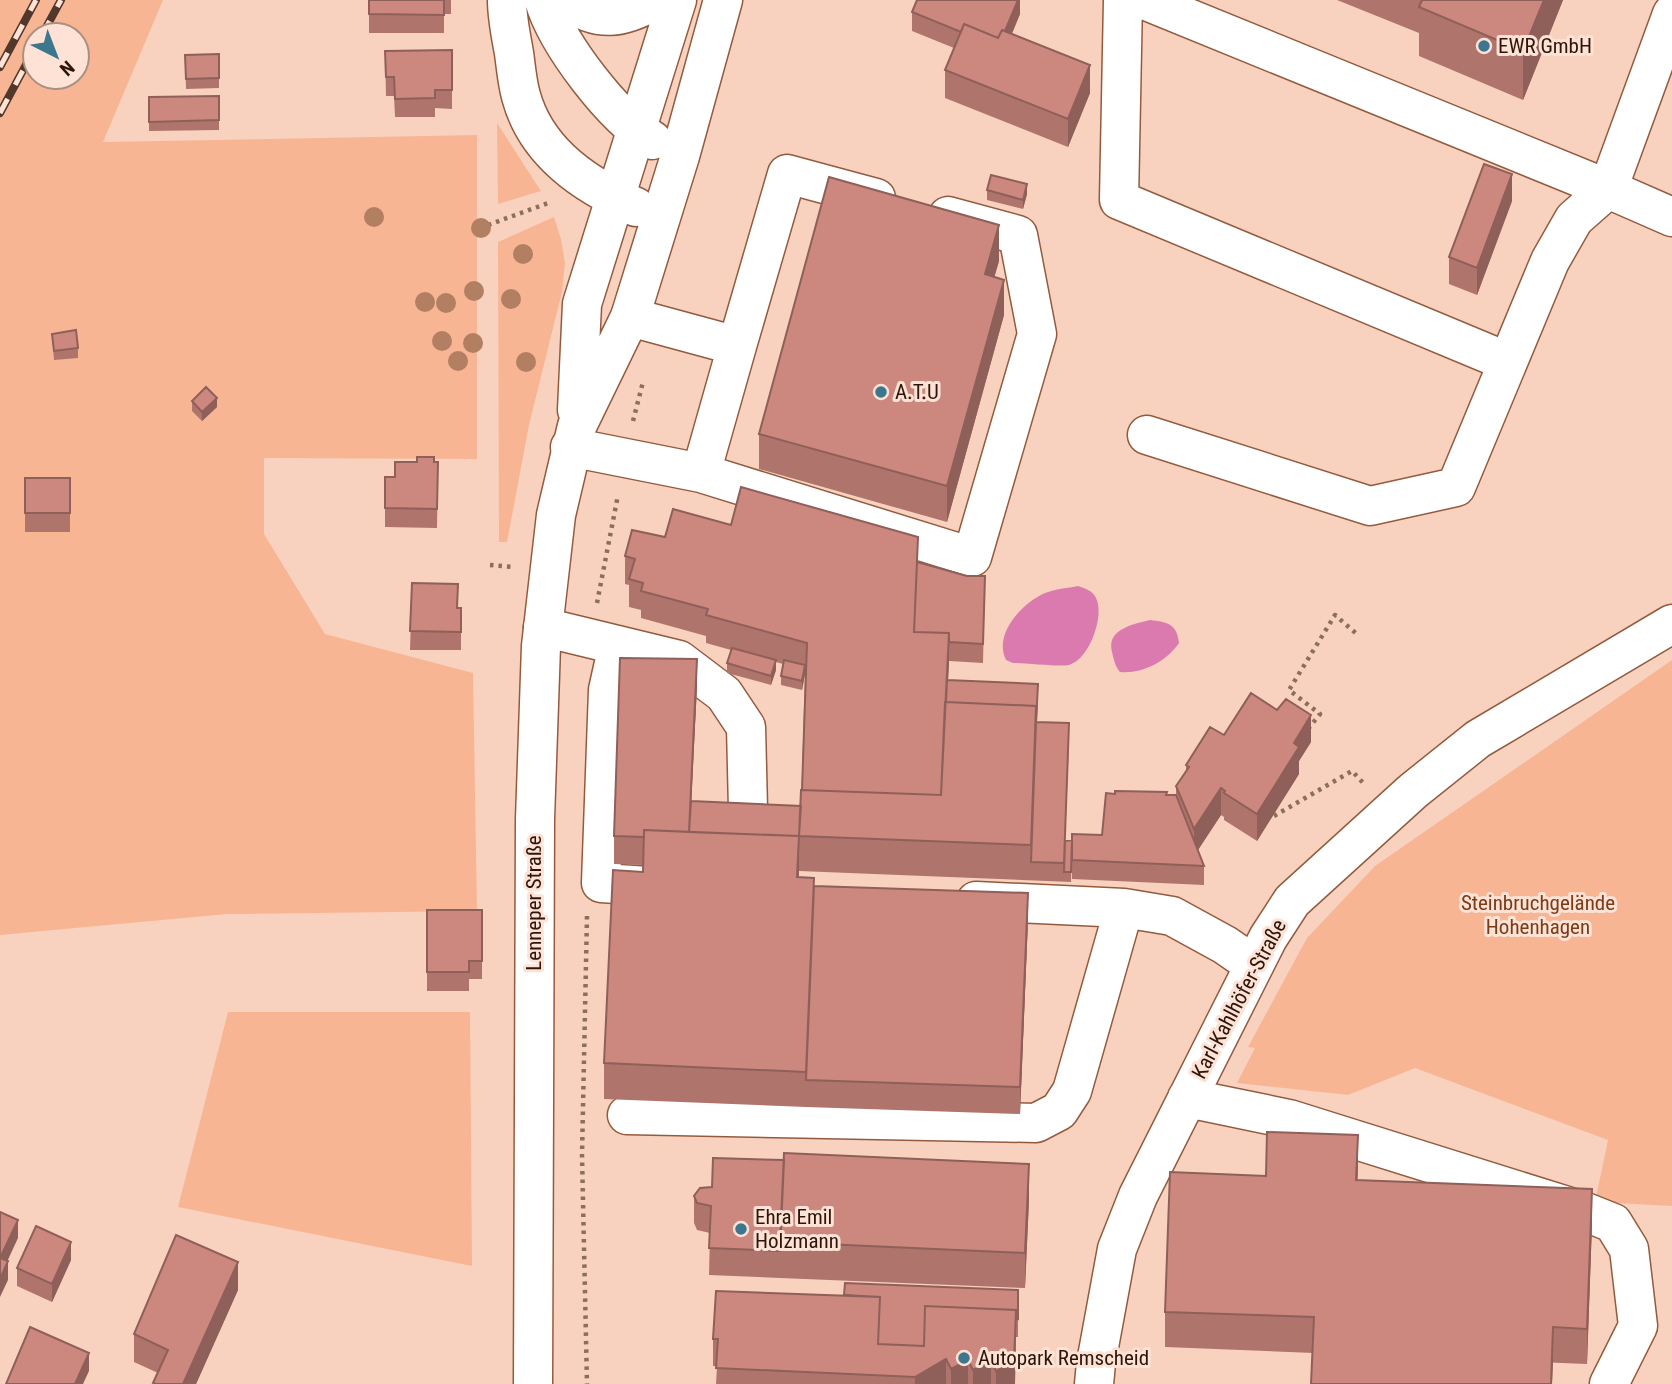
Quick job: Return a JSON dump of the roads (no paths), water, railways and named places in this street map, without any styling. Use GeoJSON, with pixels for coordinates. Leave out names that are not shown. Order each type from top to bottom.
{"type":"FeatureCollection","features":[{"type":"Feature","properties":{"kind":"main road"},"geometry":{"type":"LineString","coordinates":[[507,0],[520,95],[530,120],[567,168],[615,198],[661,218]]}},
{"type":"Feature","properties":{"kind":"main road"},"geometry":{"type":"LineString","coordinates":[[544,0],[558,34],[575,60],[635,130],[680,156]]}},
{"type":"Feature","properties":{"kind":"main road"},"geometry":{"type":"LineString","coordinates":[[566,0],[591,13],[612,18],[635,12],[655,0]]}},
{"type":"Feature","properties":{"kind":"main road","name":"Lenneper Straße"},"geometry":{"type":"LineString","coordinates":[[533,1384],[535,819],[544,627],[556,515],[573,436],[582,304],[677,0]]}},
{"type":"Feature","properties":{"kind":"main road","name":"Lenneper Straße"},"geometry":{"type":"LineString","coordinates":[[573,436],[630,317],[680,156],[723,0]]}},
{"type":"Feature","properties":{"kind":"main road"},"geometry":{"type":"LineString","coordinates":[[1123,0],[1119,200],[1508,362]]}},
{"type":"Feature","properties":{"kind":"main road"},"geometry":{"type":"LineString","coordinates":[[1144,0],[1672,217]]}},
{"type":"Feature","properties":{"kind":"main road"},"geometry":{"type":"LineString","coordinates":[[1147,435],[1370,506],[1456,487],[1550,261],[1574,219],[1608,189],[1672,15]]}},
{"type":"Feature","properties":{"kind":"main road"},"geometry":{"type":"LineString","coordinates":[[573,436],[972,557],[1037,334],[1018,234],[788,174],[701,473]]}},
{"type":"Feature","properties":{"kind":"main road"},"geometry":{"type":"LineString","coordinates":[[630,317],[737,346]]}},
{"type":"Feature","properties":{"kind":"main road","name":"Karl-Kahlhöfer-Straße"},"geometry":{"type":"LineString","coordinates":[[1094,1384],[1117,1249],[1138,1196],[1268,938],[1292,901],[1390,812],[1478,739],[1672,624]]}},
{"type":"Feature","properties":{"kind":"main road"},"geometry":{"type":"LineString","coordinates":[[544,627],[679,660],[724,694],[746,727],[748,809]]}},
{"type":"Feature","properties":{"kind":"main road"},"geometry":{"type":"LineString","coordinates":[[618,645],[608,690],[601,883],[699,889]]}},
{"type":"Feature","properties":{"kind":"main road"},"geometry":{"type":"LineString","coordinates":[[946,900],[1124,908],[1172,916],[1225,944],[1254,965]]}},
{"type":"Feature","properties":{"kind":"main road"},"geometry":{"type":"LineString","coordinates":[[627,1115],[1036,1123],[1059,1111],[1072,1091],[1124,908]]}},
{"type":"Feature","properties":{"kind":"main road"},"geometry":{"type":"LineString","coordinates":[[1187,1098],[1289,1119],[1369,1130],[1613,1223],[1629,1249],[1638,1325],[1609,1384]]}},
{"type":"Feature","properties":{"kind":"railway"},"geometry":{"type":"LineString","coordinates":[[0,67],[36,0]]}},
{"type":"Feature","properties":{"kind":"railway"},"geometry":{"type":"LineString","coordinates":[[50,21],[61,0]]}},
{"type":"Feature","properties":{"kind":"railway"},"geometry":{"type":"LineString","coordinates":[[0,113],[21,74]]}},
{"type":"Feature","properties":{"kind":"place","name":"EWR GmbH"},"geometry":{"type":"Point","coordinates":[1484,46]}},
{"type":"Feature","properties":{"kind":"place","name":"A.T.U"},"geometry":{"type":"Point","coordinates":[881,392]}},
{"type":"Feature","properties":{"kind":"place","name":"Ehra Emil Holzmann"},"geometry":{"type":"Point","coordinates":[741,1229]}},
{"type":"Feature","properties":{"kind":"place","name":"Autopark Remscheid"},"geometry":{"type":"Point","coordinates":[964,1358]}},
{"type":"Feature","properties":{"kind":"park label","name":"Steinbruchgelände Hohenhagen"},"geometry":{"type":"Point","coordinates":[1538,915]}}]}
